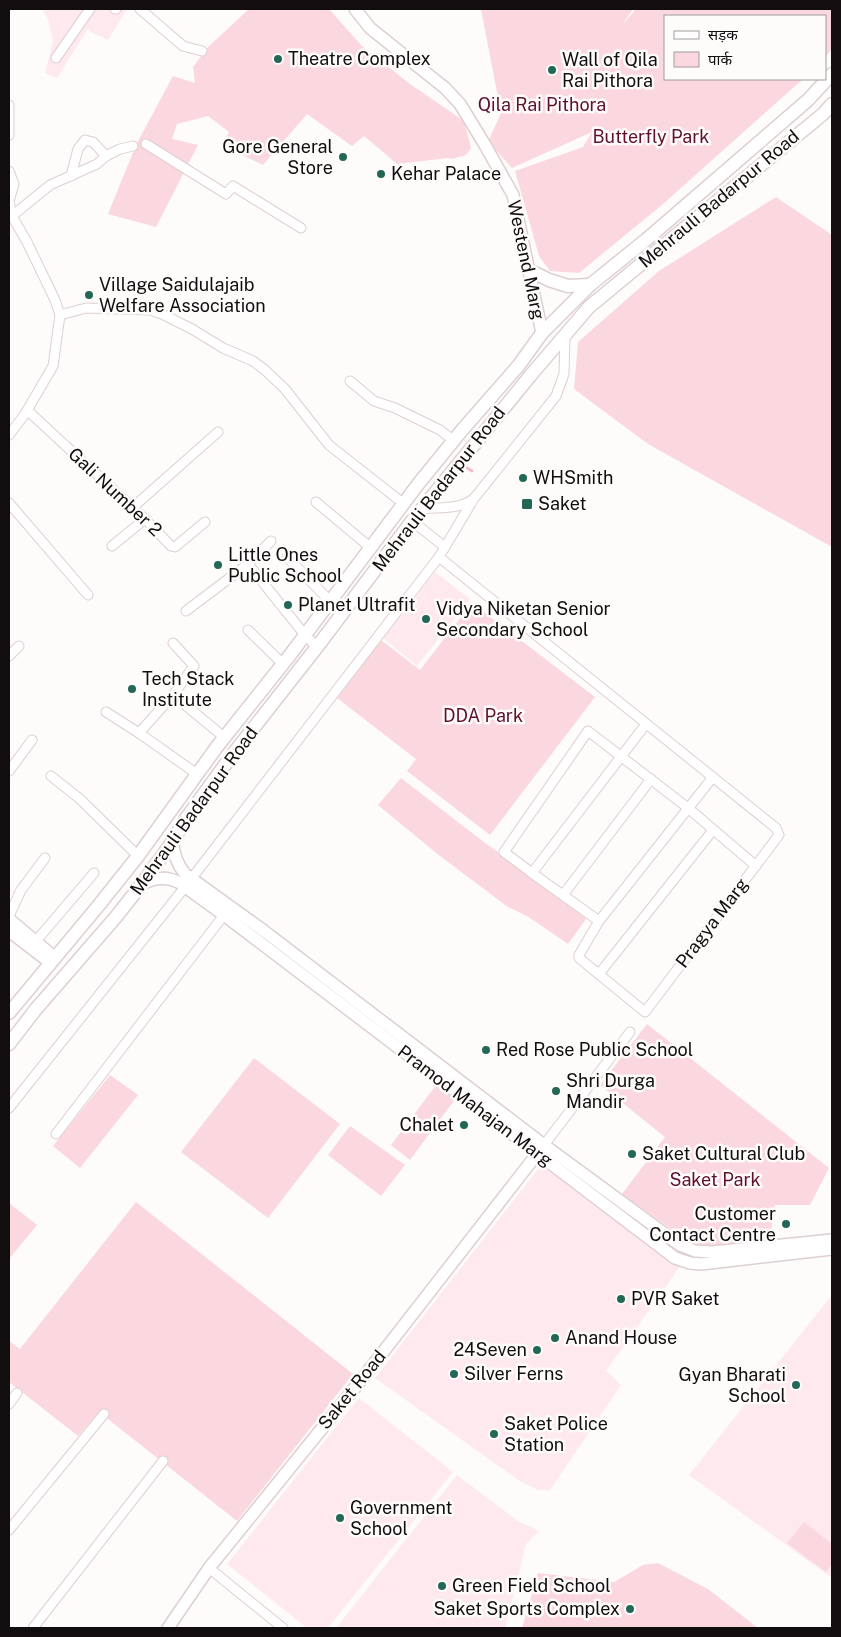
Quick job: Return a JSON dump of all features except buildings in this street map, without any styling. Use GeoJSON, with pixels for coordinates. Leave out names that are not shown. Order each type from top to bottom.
{"type":"FeatureCollection","features":[{"type":"Feature","properties":{"kind":"main road","name":"Mehrauli Badarpur Road"},"geometry":{"type":"LineString","coordinates":[[9,1013],[100,905],[224,737],[331,602],[404,504],[454,441],[519,365],[542,333],[590,286],[801,106],[832,74]]}},
{"type":"Feature","properties":{"kind":"main road","name":"Mehrauli Badarpur Road"},"geometry":{"type":"LineString","coordinates":[[9,1044],[36,1009],[142,884],[230,758],[422,509],[530,376],[589,307],[832,104]]}},
{"type":"Feature","properties":{"kind":"main road"},"geometry":{"type":"LineString","coordinates":[[529,270],[549,280],[568,286],[590,286]]}},
{"type":"Feature","properties":{"kind":"street"},"geometry":{"type":"LineString","coordinates":[[56,58],[90,9]]}},
{"type":"Feature","properties":{"kind":"street"},"geometry":{"type":"LineString","coordinates":[[140,9],[183,46],[202,51]]}},
{"type":"Feature","properties":{"kind":"street","name":"Westend Marg"},"geometry":{"type":"LineString","coordinates":[[355,9],[370,28],[444,88],[460,104],[513,194],[542,333]]}},
{"type":"Feature","properties":{"kind":"street"},"geometry":{"type":"LineString","coordinates":[[9,105],[9,135]]}},
{"type":"Feature","properties":{"kind":"street"},"geometry":{"type":"LineString","coordinates":[[71,176],[78,149],[85,140],[93,142],[106,156]]}},
{"type":"Feature","properties":{"kind":"street"},"geometry":{"type":"LineString","coordinates":[[146,144],[226,194],[232,186],[301,228]]}},
{"type":"Feature","properties":{"kind":"street"},"geometry":{"type":"LineString","coordinates":[[12,216],[50,186],[96,164],[106,156],[133,146]]}},
{"type":"Feature","properties":{"kind":"street"},"geometry":{"type":"LineString","coordinates":[[9,171],[14,184],[9,201],[12,216],[27,242],[55,300],[60,315],[53,366],[15,429],[9,435]]}},
{"type":"Feature","properties":{"kind":"street"},"geometry":{"type":"LineString","coordinates":[[60,315],[86,308],[150,310],[162,314],[223,348],[253,361],[285,389],[329,445],[404,504]]}},
{"type":"Feature","properties":{"kind":"street"},"geometry":{"type":"LineString","coordinates":[[9,1108],[188,883],[439,557],[473,500],[556,396],[564,374],[565,336]]}},
{"type":"Feature","properties":{"kind":"street"},"geometry":{"type":"LineString","coordinates":[[350,381],[374,401],[395,408],[440,430],[454,441]]}},
{"type":"Feature","properties":{"kind":"street","name":"Gali Number 2"},"geometry":{"type":"LineString","coordinates":[[27,410],[173,547],[205,522]]}},
{"type":"Feature","properties":{"kind":"street"},"geometry":{"type":"LineString","coordinates":[[132,508],[218,432]]}},
{"type":"Feature","properties":{"kind":"street"},"geometry":{"type":"LineString","coordinates":[[422,509],[463,504],[473,500]]}},
{"type":"Feature","properties":{"kind":"street"},"geometry":{"type":"LineString","coordinates":[[316,502],[371,548]]}},
{"type":"Feature","properties":{"kind":"street"},"geometry":{"type":"LineString","coordinates":[[9,505],[88,594]]}},
{"type":"Feature","properties":{"kind":"street"},"geometry":{"type":"LineString","coordinates":[[112,546],[145,519]]}},
{"type":"Feature","properties":{"kind":"street"},"geometry":{"type":"LineString","coordinates":[[412,522],[445,547]]}},
{"type":"Feature","properties":{"kind":"street"},"geometry":{"type":"LineString","coordinates":[[186,611],[248,564],[271,541]]}},
{"type":"Feature","properties":{"kind":"street"},"geometry":{"type":"LineString","coordinates":[[439,557],[713,777],[599,922],[579,956],[599,974],[713,830]]}},
{"type":"Feature","properties":{"kind":"street"},"geometry":{"type":"LineString","coordinates":[[287,558],[331,602]]}},
{"type":"Feature","properties":{"kind":"street"},"geometry":{"type":"LineString","coordinates":[[248,564],[305,635],[317,647]]}},
{"type":"Feature","properties":{"kind":"street"},"geometry":{"type":"LineString","coordinates":[[248,630],[283,664]]}},
{"type":"Feature","properties":{"kind":"street"},"geometry":{"type":"LineString","coordinates":[[139,733],[173,695],[194,666],[173,643]]}},
{"type":"Feature","properties":{"kind":"street"},"geometry":{"type":"LineString","coordinates":[[9,656],[19,646]]}},
{"type":"Feature","properties":{"kind":"street"},"geometry":{"type":"LineString","coordinates":[[173,695],[224,737]]}},
{"type":"Feature","properties":{"kind":"street"},"geometry":{"type":"LineString","coordinates":[[106,712],[197,774]]}},
{"type":"Feature","properties":{"kind":"street"},"geometry":{"type":"LineString","coordinates":[[532,873],[646,724]]}},
{"type":"Feature","properties":{"kind":"street"},"geometry":{"type":"LineString","coordinates":[[599,922],[504,852],[588,731],[688,808],[756,866]]}},
{"type":"Feature","properties":{"kind":"street"},"geometry":{"type":"LineString","coordinates":[[9,771],[32,740]]}},
{"type":"Feature","properties":{"kind":"street"},"geometry":{"type":"LineString","coordinates":[[51,776],[80,799],[138,856]]}},
{"type":"Feature","properties":{"kind":"street","name":"Pragya Marg"},"geometry":{"type":"LineString","coordinates":[[599,974],[645,1012],[779,835],[776,828],[713,777]]}},
{"type":"Feature","properties":{"kind":"street"},"geometry":{"type":"LineString","coordinates":[[563,895],[651,779]]}},
{"type":"Feature","properties":{"kind":"street","name":"Pramod Mahajan Marg"},"geometry":{"type":"LineString","coordinates":[[173,841],[174,855],[188,883],[224,915],[288,956]]}},
{"type":"Feature","properties":{"kind":"street"},"geometry":{"type":"LineString","coordinates":[[45,858],[21,890],[9,917],[36,941],[52,960]]}},
{"type":"Feature","properties":{"kind":"street"},"geometry":{"type":"LineString","coordinates":[[36,941],[94,873]]}},
{"type":"Feature","properties":{"kind":"street","name":"Pramod Mahajan Marg"},"geometry":{"type":"LineString","coordinates":[[142,884],[154,879],[167,878],[180,883],[188,883],[288,956],[541,1149],[671,1255],[685,1262],[706,1264],[832,1249]]}},
{"type":"Feature","properties":{"kind":"street"},"geometry":{"type":"LineString","coordinates":[[56,1134],[224,915]]}},
{"type":"Feature","properties":{"kind":"street"},"geometry":{"type":"LineString","coordinates":[[9,931],[52,960]]}},
{"type":"Feature","properties":{"kind":"street"},"geometry":{"type":"LineString","coordinates":[[541,1149],[630,1032]]}},
{"type":"Feature","properties":{"kind":"street","name":"Pramod Mahajan Marg"},"geometry":{"type":"LineString","coordinates":[[541,1149],[672,1240],[687,1248],[712,1252],[820,1243],[832,1240]]}},
{"type":"Feature","properties":{"kind":"street","name":"Saket Road"},"geometry":{"type":"LineString","coordinates":[[168,1628],[209,1568],[366,1374],[541,1149]]}},
{"type":"Feature","properties":{"kind":"street"},"geometry":{"type":"LineString","coordinates":[[9,1404],[17,1393]]}},
{"type":"Feature","properties":{"kind":"street"},"geometry":{"type":"LineString","coordinates":[[9,1530],[104,1414]]}},
{"type":"Feature","properties":{"kind":"street"},"geometry":{"type":"LineString","coordinates":[[33,1628],[163,1461]]}},
{"type":"Feature","properties":{"kind":"street"},"geometry":{"type":"LineString","coordinates":[[209,1568],[283,1628]]}},
{"type":"Feature","properties":{"kind":"shaded area"},"geometry":{"type":"Polygon","coordinates":[[[42,9],[127,9],[108,40],[87,30],[57,78],[45,73],[53,41],[48,19],[42,9]]]}},
{"type":"Feature","properties":{"kind":"shaded area","name":"Vidya Niketan Senior Secondary School"},"geometry":{"type":"Polygon","coordinates":[[[435,572],[470,599],[417,666],[383,638],[435,572]]]}},
{"type":"Feature","properties":{"kind":"shaded area"},"geometry":{"type":"Polygon","coordinates":[[[542,1164],[681,1265],[606,1371],[621,1385],[550,1490],[538,1490],[521,1482],[375,1378],[542,1164]]]}},
{"type":"Feature","properties":{"kind":"shaded area","name":"Gyan Bharati School"},"geometry":{"type":"Polygon","coordinates":[[[832,1295],[832,1578],[689,1475],[832,1295]]]}},
{"type":"Feature","properties":{"kind":"shaded area","name":"Government School"},"geometry":{"type":"Polygon","coordinates":[[[359,1398],[453,1472],[328,1628],[307,1628],[227,1564],[359,1398]]]}},
{"type":"Feature","properties":{"kind":"shaded area","name":"Green Field School"},"geometry":{"type":"Polygon","coordinates":[[[457,1475],[518,1521],[539,1531],[526,1544],[505,1628],[336,1628],[457,1475]]]}},
{"type":"Feature","properties":{"kind":"green space"},"geometry":{"type":"Polygon","coordinates":[[[249,9],[329,9],[362,46],[410,84],[464,121],[471,148],[466,155],[452,159],[397,164],[364,136],[352,146],[307,114],[263,165],[222,145],[229,132],[208,116],[177,124],[172,139],[198,145],[156,227],[108,214],[136,145],[173,76],[195,83],[193,67],[208,47],[249,9]]]}},
{"type":"Feature","properties":{"kind":"green space","name":"Butterfly Park"},"geometry":{"type":"Polygon","coordinates":[[[481,9],[633,9],[622,25],[636,9],[832,9],[832,49],[826,56],[826,15],[664,15],[664,80],[802,80],[663,204],[579,273],[550,271],[539,256],[515,171],[583,147],[592,132],[512,168],[488,142],[501,113],[481,9]]]}},
{"type":"Feature","properties":{"kind":"green space"},"geometry":{"type":"Polygon","coordinates":[[[776,197],[832,235],[832,547],[648,444],[574,389],[578,342],[659,271],[776,197]]]}},
{"type":"Feature","properties":{"kind":"green space","name":"DDA Park"},"geometry":{"type":"Polygon","coordinates":[[[472,603],[595,697],[490,835],[407,771],[416,759],[337,698],[381,640],[420,670],[472,603]]]}},
{"type":"Feature","properties":{"kind":"green space"},"geometry":{"type":"Polygon","coordinates":[[[401,778],[485,843],[545,884],[586,919],[568,944],[527,916],[508,907],[440,856],[378,805],[401,778]]]}},
{"type":"Feature","properties":{"kind":"green space","name":"Saket Park"},"geometry":{"type":"Polygon","coordinates":[[[647,1024],[829,1168],[810,1205],[775,1205],[769,1245],[734,1247],[695,1246],[622,1194],[665,1137],[600,1085],[647,1024]]]}},
{"type":"Feature","properties":{"kind":"green space"},"geometry":{"type":"Polygon","coordinates":[[[254,1058],[340,1124],[268,1218],[181,1152],[254,1058]]]}},
{"type":"Feature","properties":{"kind":"green space"},"geometry":{"type":"Polygon","coordinates":[[[110,1075],[138,1095],[80,1168],[53,1146],[110,1075]]]}},
{"type":"Feature","properties":{"kind":"green space"},"geometry":{"type":"Polygon","coordinates":[[[437,1084],[456,1098],[410,1160],[391,1145],[437,1084]]]}},
{"type":"Feature","properties":{"kind":"green space"},"geometry":{"type":"Polygon","coordinates":[[[350,1126],[405,1165],[381,1196],[328,1155],[350,1126]]]}},
{"type":"Feature","properties":{"kind":"green space"},"geometry":{"type":"Polygon","coordinates":[[[136,1202],[353,1374],[237,1521],[99,1412],[78,1436],[9,1382],[9,1341],[20,1349],[136,1202]]]}},
{"type":"Feature","properties":{"kind":"green space"},"geometry":{"type":"Polygon","coordinates":[[[9,1203],[37,1225],[9,1259],[9,1203]]]}},
{"type":"Feature","properties":{"kind":"green space"},"geometry":{"type":"Polygon","coordinates":[[[804,1522],[832,1544],[832,1564],[826,1572],[787,1543],[804,1522]]]}},
{"type":"Feature","properties":{"kind":"green space","name":"Saket Sports Complex"},"geometry":{"type":"Polygon","coordinates":[[[658,1563],[708,1589],[758,1628],[522,1628],[538,1573],[614,1582],[643,1565],[658,1563]]]}},
{"type":"Feature","properties":{"kind":"waterway"},"geometry":{"type":"LineString","coordinates":[[461,464],[472,471]]}},
{"type":"Feature","properties":{"kind":"place","name":"Theatre Complex"},"geometry":{"type":"Point","coordinates":[278,59]}},
{"type":"Feature","properties":{"kind":"place","name":"Wall of Qila Rai Pithora"},"geometry":{"type":"Point","coordinates":[552,70]}},
{"type":"Feature","properties":{"kind":"place","name":"Gore General Store"},"geometry":{"type":"Point","coordinates":[343,157]}},
{"type":"Feature","properties":{"kind":"place","name":"Kehar Palace"},"geometry":{"type":"Point","coordinates":[381,174]}},
{"type":"Feature","properties":{"kind":"place","name":"Village Saidulajaib Welfare Association"},"geometry":{"type":"Point","coordinates":[89,295]}},
{"type":"Feature","properties":{"kind":"place","name":"WHSmith"},"geometry":{"type":"Point","coordinates":[523,478]}},
{"type":"Feature","properties":{"kind":"place","name":"Saket"},"geometry":{"type":"Point","coordinates":[527,504]}},
{"type":"Feature","properties":{"kind":"place","name":"Little Ones Public School"},"geometry":{"type":"Point","coordinates":[218,565]}},
{"type":"Feature","properties":{"kind":"place","name":"Planet Ultrafit"},"geometry":{"type":"Point","coordinates":[288,605]}},
{"type":"Feature","properties":{"kind":"place","name":"Vidya Niketan Senior Secondary School"},"geometry":{"type":"Point","coordinates":[426,619]}},
{"type":"Feature","properties":{"kind":"place","name":"Tech Stack Institute"},"geometry":{"type":"Point","coordinates":[132,689]}},
{"type":"Feature","properties":{"kind":"place","name":"Red Rose Public School"},"geometry":{"type":"Point","coordinates":[486,1050]}},
{"type":"Feature","properties":{"kind":"place","name":"Shri Durga Mandir"},"geometry":{"type":"Point","coordinates":[556,1091]}},
{"type":"Feature","properties":{"kind":"place","name":"Chalet"},"geometry":{"type":"Point","coordinates":[464,1125]}},
{"type":"Feature","properties":{"kind":"place","name":"Saket Cultural Club"},"geometry":{"type":"Point","coordinates":[632,1154]}},
{"type":"Feature","properties":{"kind":"place","name":"Customer Contact Centre"},"geometry":{"type":"Point","coordinates":[786,1224]}},
{"type":"Feature","properties":{"kind":"place","name":"PVR Saket"},"geometry":{"type":"Point","coordinates":[621,1299]}},
{"type":"Feature","properties":{"kind":"place","name":"Anand House"},"geometry":{"type":"Point","coordinates":[555,1338]}},
{"type":"Feature","properties":{"kind":"place","name":"24Seven"},"geometry":{"type":"Point","coordinates":[537,1350]}},
{"type":"Feature","properties":{"kind":"place","name":"Silver Ferns"},"geometry":{"type":"Point","coordinates":[454,1374]}},
{"type":"Feature","properties":{"kind":"place","name":"Gyan Bharati School"},"geometry":{"type":"Point","coordinates":[796,1385]}},
{"type":"Feature","properties":{"kind":"place","name":"Saket Police Station"},"geometry":{"type":"Point","coordinates":[494,1434]}},
{"type":"Feature","properties":{"kind":"place","name":"Government School"},"geometry":{"type":"Point","coordinates":[340,1518]}},
{"type":"Feature","properties":{"kind":"place","name":"Green Field School"},"geometry":{"type":"Point","coordinates":[442,1586]}},
{"type":"Feature","properties":{"kind":"place","name":"Saket Sports Complex"},"geometry":{"type":"Point","coordinates":[630,1609]}},
{"type":"Feature","properties":{"kind":"park label","name":"Qila Rai Pithora"},"geometry":{"type":"Point","coordinates":[542,105]}}]}
